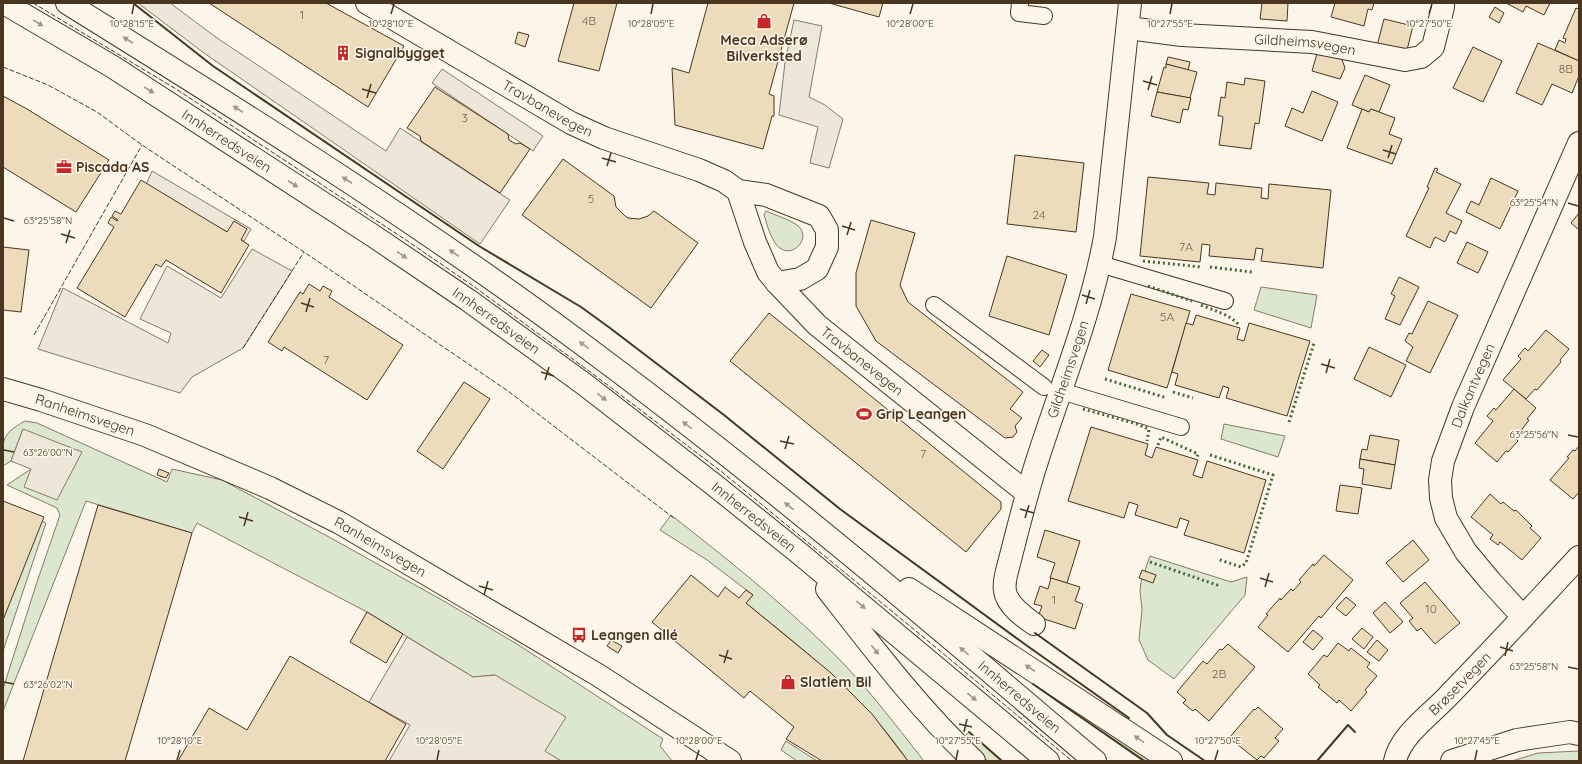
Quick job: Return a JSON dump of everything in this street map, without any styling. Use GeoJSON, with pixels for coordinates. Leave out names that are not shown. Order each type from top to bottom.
{"type":"FeatureCollection","features":[{"type":"Feature","properties":{"kind":"main road","name":"Innherredsveien"},"geometry":{"type":"LineString","coordinates":[[4,3],[113,67],[372,235],[468,300],[584,384],[799,553],[1048,761]]}},
{"type":"Feature","properties":{"kind":"main road","name":"Innherredsveien"},"geometry":{"type":"LineString","coordinates":[[67,3],[234,106],[487,275],[602,359],[739,465],[819,530],[1095,761]]}},
{"type":"Feature","properties":{"kind":"main road","name":"Travbanevegen"},"geometry":{"type":"LineString","coordinates":[[367,3],[571,123],[615,142],[699,170],[724,181],[738,191],[766,195],[819,216],[827,230],[827,247],[817,269],[800,279],[777,283]]}},
{"type":"Feature","properties":{"kind":"main road","name":"Gildheimsvegen"},"geometry":{"type":"LineString","coordinates":[[1034,624],[1022,616],[1011,604],[1005,592],[1006,575],[1027,493],[1037,461],[1053,389],[1092,296],[1100,264],[1105,237],[1130,3]]}},
{"type":"Feature","properties":{"kind":"main road","name":"Gildheimsvegen"},"geometry":{"type":"LineString","coordinates":[[1128,28],[1182,35],[1312,42],[1405,60],[1421,57],[1432,47],[1443,3]]}},
{"type":"Feature","properties":{"kind":"main road","name":"Dalkantvegen"},"geometry":{"type":"LineString","coordinates":[[1523,617],[1466,552],[1446,518],[1441,498],[1440,480],[1443,460],[1463,407],[1579,143]]}},
{"type":"Feature","properties":{"kind":"main road","name":"Travbanevegen"},"geometry":{"type":"LineString","coordinates":[[738,191],[754,242],[768,272],[817,325],[1027,493]]}},
{"type":"Feature","properties":{"kind":"main road","name":"Ranheimsvegen"},"geometry":{"type":"LineString","coordinates":[[3,389],[41,400],[159,441],[270,488],[340,523],[598,675],[730,761]]}},
{"type":"Feature","properties":{"kind":"main road"},"geometry":{"type":"LineString","coordinates":[[819,530],[1171,761]]}},
{"type":"Feature","properties":{"kind":"main road"},"geometry":{"type":"LineString","coordinates":[[799,553],[888,666],[956,744],[974,761]]}},
{"type":"Feature","properties":{"kind":"main road","name":"Brøsetvegen"},"geometry":{"type":"LineString","coordinates":[[1394,761],[1396,753],[1407,737],[1449,696],[1579,556]]}},
{"type":"Feature","properties":{"kind":"main road"},"geometry":{"type":"LineString","coordinates":[[1452,761],[1517,740],[1570,732],[1579,734]]}},
{"type":"Feature","properties":{"kind":"street"},"geometry":{"type":"LineString","coordinates":[[1020,3],[1019,13],[1044,16]]}},
{"type":"Feature","properties":{"kind":"street"},"geometry":{"type":"LineString","coordinates":[[1100,264],[1225,301]]}},
{"type":"Feature","properties":{"kind":"street"},"geometry":{"type":"LineString","coordinates":[[934,305],[1053,389],[1181,427]]}},
{"type":"Feature","properties":{"kind":"green space"},"geometry":{"type":"Polygon","coordinates":[[[766,211],[797,225],[802,231],[803,237],[801,243],[797,247],[786,251],[779,248],[769,232],[764,215],[766,211]]]}},
{"type":"Feature","properties":{"kind":"green space"},"geometry":{"type":"Polygon","coordinates":[[[1261,287],[1317,295],[1311,328],[1254,310],[1261,287]]]}},
{"type":"Feature","properties":{"kind":"green space"},"geometry":{"type":"Polygon","coordinates":[[[25,421],[37,423],[167,482],[172,469],[222,480],[329,537],[517,644],[663,739],[660,746],[672,761],[561,761],[545,752],[495,675],[473,677],[367,612],[197,523],[192,533],[86,501],[3,711],[3,689],[60,515],[57,508],[7,485],[31,469],[57,500],[23,429],[11,461],[3,466],[3,444],[5,439],[11,430],[25,421]]]}},
{"type":"Feature","properties":{"kind":"green space"},"geometry":{"type":"Polygon","coordinates":[[[1224,424],[1285,436],[1278,457],[1221,439],[1224,424]]]}},
{"type":"Feature","properties":{"kind":"green space"},"geometry":{"type":"Polygon","coordinates":[[[671,515],[772,597],[830,650],[867,690],[924,761],[908,761],[877,721],[843,685],[812,657],[746,603],[753,595],[707,560],[660,530],[671,515]]]}},
{"type":"Feature","properties":{"kind":"green space"},"geometry":{"type":"Polygon","coordinates":[[[40,520],[46,523],[3,651],[3,611],[40,520]]]}},
{"type":"Feature","properties":{"kind":"green space"},"geometry":{"type":"Polygon","coordinates":[[[1150,556],[1231,582],[1247,577],[1245,595],[1174,679],[1148,660],[1139,640],[1142,609],[1140,591],[1141,582],[1150,556]]]}},
{"type":"Feature","properties":{"kind":"green space"},"geometry":{"type":"Polygon","coordinates":[[[1047,688],[1152,761],[1146,761],[1058,702],[1045,692],[1047,688]]]}},
{"type":"Feature","properties":{"kind":"green space"},"geometry":{"type":"Polygon","coordinates":[[[969,732],[1002,761],[988,761],[963,738],[969,732]]]}},
{"type":"Feature","properties":{"kind":"green space"},"geometry":{"type":"Polygon","coordinates":[[[786,741],[817,761],[797,761],[781,750],[786,741]]]}},
{"type":"Feature","properties":{"kind":"green space"},"geometry":{"type":"Polygon","coordinates":[[[1579,751],[1579,761],[1512,761],[1538,753],[1579,751]]]}},
{"type":"Feature","properties":{"kind":"shaded area"},"geometry":{"type":"Polygon","coordinates":[[[138,3],[170,3],[217,38],[386,151],[400,128],[510,200],[480,244],[204,53],[138,3]]]}},
{"type":"Feature","properties":{"kind":"shaded area"},"geometry":{"type":"Polygon","coordinates":[[[794,20],[822,26],[809,97],[825,105],[843,119],[829,168],[810,163],[818,127],[779,115],[785,62],[794,20]]]}},
{"type":"Feature","properties":{"kind":"shaded area"},"geometry":{"type":"Polygon","coordinates":[[[442,69],[543,136],[533,151],[432,83],[442,69]]]}},
{"type":"Feature","properties":{"kind":"shaded area"},"geometry":{"type":"Polygon","coordinates":[[[152,171],[251,229],[244,241],[145,187],[152,171]]]}},
{"type":"Feature","properties":{"kind":"shaded area"},"geometry":{"type":"Polygon","coordinates":[[[252,249],[292,271],[243,348],[192,377],[180,393],[38,349],[63,288],[168,343],[171,333],[140,319],[167,266],[221,298],[252,249]]]}},
{"type":"Feature","properties":{"kind":"shaded area"},"geometry":{"type":"Polygon","coordinates":[[[23,429],[82,452],[57,500],[24,487],[31,469],[11,461],[23,429]]]}},
{"type":"Feature","properties":{"kind":"shaded area"},"geometry":{"type":"Polygon","coordinates":[[[407,637],[473,677],[495,675],[566,717],[545,751],[561,761],[389,761],[410,725],[369,702],[407,637]]]}},
{"type":"Feature","properties":{"kind":"building","name":"Signalbygget"},"geometry":{"type":"Polygon","coordinates":[[[209,3],[326,3],[404,46],[368,107],[209,3]]]}},
{"type":"Feature","properties":{"kind":"building"},"geometry":{"type":"Polygon","coordinates":[[[574,3],[617,3],[599,71],[558,61],[574,3]]]}},
{"type":"Feature","properties":{"kind":"building"},"geometry":{"type":"Polygon","coordinates":[[[708,3],[794,3],[769,94],[774,96],[774,116],[772,116],[763,149],[675,125],[672,68],[689,73],[708,3]]]}},
{"type":"Feature","properties":{"kind":"building"},"geometry":{"type":"Polygon","coordinates":[[[829,3],[883,3],[879,17],[829,3]]]}},
{"type":"Feature","properties":{"kind":"building"},"geometry":{"type":"Polygon","coordinates":[[[1262,3],[1288,3],[1287,21],[1260,19],[1262,3]]]}},
{"type":"Feature","properties":{"kind":"building"},"geometry":{"type":"Polygon","coordinates":[[[1335,3],[1374,3],[1372,10],[1368,9],[1364,26],[1331,17],[1335,3]]]}},
{"type":"Feature","properties":{"kind":"building"},"geometry":{"type":"Polygon","coordinates":[[[1506,3],[1550,3],[1544,15],[1526,6],[1523,12],[1506,3]]]}},
{"type":"Feature","properties":{"kind":"building"},"geometry":{"type":"Polygon","coordinates":[[[1495,7],[1504,13],[1499,23],[1489,17],[1495,7]]]}},
{"type":"Feature","properties":{"kind":"building"},"geometry":{"type":"Polygon","coordinates":[[[1576,8],[1579,9],[1579,61],[1555,50],[1559,40],[1565,43],[1566,39],[1563,38],[1576,8]]]}},
{"type":"Feature","properties":{"kind":"building"},"geometry":{"type":"Polygon","coordinates":[[[1384,19],[1413,26],[1406,54],[1377,46],[1384,19]]]}},
{"type":"Feature","properties":{"kind":"building"},"geometry":{"type":"Polygon","coordinates":[[[518,32],[529,35],[525,47],[515,43],[518,32]]]}},
{"type":"Feature","properties":{"kind":"building"},"geometry":{"type":"Polygon","coordinates":[[[1538,43],[1579,61],[1579,76],[1572,93],[1552,84],[1542,105],[1516,93],[1538,43]]]}},
{"type":"Feature","properties":{"kind":"building"},"geometry":{"type":"Polygon","coordinates":[[[1473,47],[1502,61],[1483,102],[1453,88],[1473,47]]]}},
{"type":"Feature","properties":{"kind":"building"},"geometry":{"type":"Polygon","coordinates":[[[1318,50],[1341,57],[1345,68],[1340,79],[1312,71],[1318,50]]]}},
{"type":"Feature","properties":{"kind":"building"},"geometry":{"type":"Polygon","coordinates":[[[1168,57],[1190,62],[1188,70],[1166,64],[1168,57]]]}},
{"type":"Feature","properties":{"kind":"building"},"geometry":{"type":"Polygon","coordinates":[[[1166,64],[1197,72],[1190,98],[1157,92],[1164,67],[1166,68],[1166,64]]]}},
{"type":"Feature","properties":{"kind":"building"},"geometry":{"type":"Polygon","coordinates":[[[1365,75],[1390,85],[1379,112],[1371,109],[1369,112],[1352,105],[1365,75]]]}},
{"type":"Feature","properties":{"kind":"building"},"geometry":{"type":"Polygon","coordinates":[[[1245,78],[1265,81],[1259,124],[1255,123],[1251,149],[1219,145],[1223,118],[1222,116],[1218,116],[1221,97],[1225,98],[1227,82],[1244,85],[1245,78]]]}},
{"type":"Feature","properties":{"kind":"building"},"geometry":{"type":"Polygon","coordinates":[[[435,87],[508,134],[509,140],[516,144],[520,143],[530,149],[500,193],[421,141],[420,136],[407,128],[435,87]]]}},
{"type":"Feature","properties":{"kind":"building"},"geometry":{"type":"Polygon","coordinates":[[[1312,91],[1338,102],[1322,141],[1285,126],[1292,108],[1303,113],[1312,91]]]}},
{"type":"Feature","properties":{"kind":"building"},"geometry":{"type":"Polygon","coordinates":[[[1157,92],[1191,98],[1188,110],[1183,109],[1180,123],[1151,116],[1157,92]]]}},
{"type":"Feature","properties":{"kind":"building"},"geometry":{"type":"Polygon","coordinates":[[[3,96],[27,109],[109,160],[76,212],[3,167],[3,96]]]}},
{"type":"Feature","properties":{"kind":"building"},"geometry":{"type":"Polygon","coordinates":[[[1362,109],[1369,112],[1371,109],[1395,118],[1389,134],[1402,139],[1392,164],[1347,148],[1362,109]]]}},
{"type":"Feature","properties":{"kind":"building"},"geometry":{"type":"Polygon","coordinates":[[[1015,155],[1084,163],[1076,232],[1007,224],[1015,155]]]}},
{"type":"Feature","properties":{"kind":"building"},"geometry":{"type":"Polygon","coordinates":[[[563,159],[614,196],[616,207],[628,218],[639,219],[648,216],[654,211],[698,243],[651,308],[522,215],[563,159]]]}},
{"type":"Feature","properties":{"kind":"building"},"geometry":{"type":"Polygon","coordinates":[[[1435,168],[1438,169],[1436,172],[1461,184],[1446,213],[1462,221],[1456,234],[1450,231],[1445,242],[1435,237],[1430,248],[1406,236],[1429,188],[1427,187],[1435,168]]]}},
{"type":"Feature","properties":{"kind":"building"},"geometry":{"type":"Polygon","coordinates":[[[1148,177],[1209,183],[1207,194],[1215,195],[1216,183],[1262,188],[1261,198],[1268,199],[1269,184],[1331,190],[1323,268],[1261,261],[1263,249],[1256,248],[1254,260],[1209,256],[1210,245],[1202,244],[1200,262],[1140,256],[1148,177]]]}},
{"type":"Feature","properties":{"kind":"building"},"geometry":{"type":"Polygon","coordinates":[[[1491,178],[1518,191],[1500,229],[1466,212],[1471,201],[1479,205],[1491,178]]]}},
{"type":"Feature","properties":{"kind":"building"},"geometry":{"type":"Polygon","coordinates":[[[141,180],[227,232],[234,221],[247,229],[241,240],[249,245],[221,293],[166,260],[161,267],[156,264],[125,317],[77,288],[114,227],[108,223],[111,217],[117,221],[118,220],[112,216],[115,211],[121,214],[141,180]]]}},
{"type":"Feature","properties":{"kind":"building"},"geometry":{"type":"Polygon","coordinates":[[[1579,213],[1579,230],[1571,223],[1579,213]]]}},
{"type":"Feature","properties":{"kind":"building"},"geometry":{"type":"Polygon","coordinates":[[[871,220],[915,233],[900,285],[908,302],[1023,392],[1010,409],[1022,418],[1015,426],[1017,432],[1013,437],[1005,438],[876,341],[856,306],[856,273],[871,220]]]}},
{"type":"Feature","properties":{"kind":"building"},"geometry":{"type":"Polygon","coordinates":[[[1467,242],[1488,252],[1478,273],[1457,263],[1467,242]]]}},
{"type":"Feature","properties":{"kind":"building"},"geometry":{"type":"Polygon","coordinates":[[[3,247],[29,250],[21,312],[3,310],[3,247]]]}},
{"type":"Feature","properties":{"kind":"building"},"geometry":{"type":"Polygon","coordinates":[[[1007,256],[1067,275],[1049,335],[989,316],[1007,256]]]}},
{"type":"Feature","properties":{"kind":"building"},"geometry":{"type":"Polygon","coordinates":[[[1399,277],[1419,287],[1400,325],[1385,319],[1395,296],[1391,294],[1399,277]]]}},
{"type":"Feature","properties":{"kind":"building"},"geometry":{"type":"Polygon","coordinates":[[[309,284],[320,291],[323,286],[332,291],[329,297],[403,345],[367,400],[284,347],[282,351],[268,342],[300,292],[303,294],[309,284]]]}},
{"type":"Feature","properties":{"kind":"building"},"geometry":{"type":"Polygon","coordinates":[[[1131,294],[1190,311],[1167,388],[1108,370],[1131,294]]]}},
{"type":"Feature","properties":{"kind":"building"},"geometry":{"type":"Polygon","coordinates":[[[1428,301],[1458,315],[1430,373],[1406,361],[1413,347],[1405,341],[1409,333],[1412,334],[1428,301]]]}},
{"type":"Feature","properties":{"kind":"building","name":"Grip Leangen"},"geometry":{"type":"Polygon","coordinates":[[[769,313],[1001,502],[1001,509],[966,552],[730,361],[769,313]]]}},
{"type":"Feature","properties":{"kind":"building"},"geometry":{"type":"Polygon","coordinates":[[[1196,315],[1240,328],[1237,339],[1244,341],[1249,323],[1310,341],[1287,416],[1226,398],[1229,388],[1223,386],[1219,398],[1175,385],[1178,374],[1172,372],[1186,323],[1193,325],[1196,315]]]}},
{"type":"Feature","properties":{"kind":"building"},"geometry":{"type":"Polygon","coordinates":[[[1546,330],[1569,349],[1560,360],[1561,362],[1537,390],[1535,389],[1526,399],[1503,380],[1521,359],[1518,356],[1525,348],[1528,351],[1546,330]]]}},
{"type":"Feature","properties":{"kind":"building"},"geometry":{"type":"Polygon","coordinates":[[[1369,347],[1406,365],[1391,397],[1354,379],[1369,347]]]}},
{"type":"Feature","properties":{"kind":"building"},"geometry":{"type":"Polygon","coordinates":[[[1042,350],[1049,355],[1040,367],[1033,361],[1042,350]]]}},
{"type":"Feature","properties":{"kind":"building"},"geometry":{"type":"Polygon","coordinates":[[[464,382],[490,399],[443,469],[417,451],[464,382]]]}},
{"type":"Feature","properties":{"kind":"building"},"geometry":{"type":"Polygon","coordinates":[[[1514,389],[1536,408],[1527,419],[1529,420],[1516,439],[1518,441],[1508,452],[1506,451],[1497,462],[1475,443],[1493,421],[1487,416],[1494,408],[1496,410],[1514,389]]]}},
{"type":"Feature","properties":{"kind":"building"},"geometry":{"type":"Polygon","coordinates":[[[1091,427],[1148,444],[1145,455],[1152,458],[1156,447],[1198,460],[1193,475],[1202,478],[1207,461],[1266,480],[1244,553],[1184,535],[1189,521],[1180,518],[1177,528],[1135,515],[1138,505],[1129,502],[1124,518],[1068,501],[1091,427]]]}},
{"type":"Feature","properties":{"kind":"building"},"geometry":{"type":"Polygon","coordinates":[[[1370,435],[1399,440],[1395,465],[1360,459],[1362,449],[1367,450],[1370,435]]]}},
{"type":"Feature","properties":{"kind":"building"},"geometry":{"type":"Polygon","coordinates":[[[1579,446],[1579,492],[1573,499],[1550,480],[1569,458],[1567,457],[1579,446]]]}},
{"type":"Feature","properties":{"kind":"building"},"geometry":{"type":"Polygon","coordinates":[[[1360,459],[1395,465],[1391,489],[1362,484],[1364,469],[1359,468],[1360,459]]]}},
{"type":"Feature","properties":{"kind":"building"},"geometry":{"type":"Polygon","coordinates":[[[159,469],[169,473],[166,478],[157,475],[159,469]]]}},
{"type":"Feature","properties":{"kind":"building"},"geometry":{"type":"Polygon","coordinates":[[[1340,485],[1362,488],[1358,514],[1336,511],[1340,485]]]}},
{"type":"Feature","properties":{"kind":"building"},"geometry":{"type":"Polygon","coordinates":[[[1490,494],[1501,504],[1503,502],[1514,511],[1516,510],[1532,526],[1530,528],[1541,538],[1522,560],[1500,542],[1498,545],[1490,539],[1493,535],[1471,517],[1490,494]]]}},
{"type":"Feature","properties":{"kind":"building"},"geometry":{"type":"Polygon","coordinates":[[[3,501],[44,517],[3,620],[3,501]]]}},
{"type":"Feature","properties":{"kind":"building"},"geometry":{"type":"Polygon","coordinates":[[[98,505],[192,533],[125,761],[23,761],[98,505]]]}},
{"type":"Feature","properties":{"kind":"building"},"geometry":{"type":"Polygon","coordinates":[[[1045,530],[1080,541],[1067,583],[1050,578],[1055,563],[1037,557],[1045,530]]]}},
{"type":"Feature","properties":{"kind":"building"},"geometry":{"type":"Polygon","coordinates":[[[1413,540],[1429,560],[1403,582],[1386,563],[1413,540]]]}},
{"type":"Feature","properties":{"kind":"building"},"geometry":{"type":"Polygon","coordinates":[[[1324,555],[1353,580],[1321,618],[1319,616],[1288,652],[1258,627],[1268,615],[1266,614],[1280,598],[1281,600],[1291,589],[1293,591],[1301,582],[1299,580],[1313,564],[1314,566],[1324,555]]]}},
{"type":"Feature","properties":{"kind":"building"},"geometry":{"type":"Polygon","coordinates":[[[1142,570],[1156,575],[1153,583],[1139,578],[1142,570]]]}},
{"type":"Feature","properties":{"kind":"building"},"geometry":{"type":"Polygon","coordinates":[[[691,575],[718,597],[725,587],[739,598],[746,590],[753,595],[746,603],[831,673],[872,714],[908,761],[822,761],[786,739],[794,727],[750,691],[744,698],[652,622],[691,575]]]}},
{"type":"Feature","properties":{"kind":"building"},"geometry":{"type":"Polygon","coordinates":[[[1051,578],[1080,587],[1075,601],[1083,604],[1075,629],[1038,617],[1042,606],[1034,604],[1040,586],[1048,589],[1051,578]]]}},
{"type":"Feature","properties":{"kind":"building"},"geometry":{"type":"Polygon","coordinates":[[[1425,582],[1460,623],[1435,644],[1421,628],[1417,631],[1409,621],[1413,618],[1400,603],[1425,582]]]}},
{"type":"Feature","properties":{"kind":"building"},"geometry":{"type":"Polygon","coordinates":[[[1346,597],[1356,605],[1346,616],[1336,608],[1346,597]]]}},
{"type":"Feature","properties":{"kind":"building"},"geometry":{"type":"Polygon","coordinates":[[[1385,602],[1403,622],[1390,633],[1373,613],[1385,602]]]}},
{"type":"Feature","properties":{"kind":"building"},"geometry":{"type":"Polygon","coordinates":[[[367,612],[403,634],[386,663],[350,642],[367,612]]]}},
{"type":"Feature","properties":{"kind":"building"},"geometry":{"type":"Polygon","coordinates":[[[1362,628],[1373,637],[1364,649],[1352,639],[1362,628]]]}},
{"type":"Feature","properties":{"kind":"building"},"geometry":{"type":"Polygon","coordinates":[[[1313,630],[1323,638],[1313,650],[1303,642],[1313,630]]]}},
{"type":"Feature","properties":{"kind":"building"},"geometry":{"type":"Polygon","coordinates":[[[611,640],[622,646],[618,653],[607,646],[611,640]]]}},
{"type":"Feature","properties":{"kind":"building"},"geometry":{"type":"Polygon","coordinates":[[[1377,640],[1388,650],[1379,661],[1367,652],[1377,640]]]}},
{"type":"Feature","properties":{"kind":"building"},"geometry":{"type":"Polygon","coordinates":[[[1338,643],[1349,651],[1351,648],[1370,663],[1367,667],[1377,676],[1365,690],[1367,692],[1351,711],[1339,700],[1337,703],[1318,687],[1320,685],[1308,674],[1324,655],[1327,657],[1338,643]]]}},
{"type":"Feature","properties":{"kind":"building"},"geometry":{"type":"Polygon","coordinates":[[[1228,644],[1255,667],[1209,721],[1195,709],[1193,711],[1183,703],[1186,700],[1177,692],[1203,661],[1207,664],[1220,649],[1222,650],[1228,644]]]}},
{"type":"Feature","properties":{"kind":"building"},"geometry":{"type":"Polygon","coordinates":[[[290,656],[406,724],[385,761],[178,761],[209,708],[247,730],[290,656]]]}},
{"type":"Feature","properties":{"kind":"building"},"geometry":{"type":"Polygon","coordinates":[[[1258,707],[1283,729],[1275,738],[1279,741],[1264,758],[1261,756],[1257,760],[1229,738],[1254,709],[1255,710],[1258,707]]]}},
{"type":"Feature","properties":{"kind":"hedge"},"geometry":{"type":"LineString","coordinates":[[1143,261],[1201,267]]}},
{"type":"Feature","properties":{"kind":"hedge"},"geometry":{"type":"LineString","coordinates":[[1210,267],[1252,272]]}},
{"type":"Feature","properties":{"kind":"hedge"},"geometry":{"type":"LineString","coordinates":[[1148,286],[1192,301]]}},
{"type":"Feature","properties":{"kind":"hedge"},"geometry":{"type":"LineString","coordinates":[[1201,305],[1226,315],[1239,325]]}},
{"type":"Feature","properties":{"kind":"hedge"},"geometry":{"type":"LineString","coordinates":[[1289,422],[1314,343]]}},
{"type":"Feature","properties":{"kind":"hedge"},"geometry":{"type":"LineString","coordinates":[[1105,379],[1167,398]]}},
{"type":"Feature","properties":{"kind":"hedge"},"geometry":{"type":"LineString","coordinates":[[1173,392],[1193,398]]}},
{"type":"Feature","properties":{"kind":"hedge"},"geometry":{"type":"LineString","coordinates":[[1083,409],[1137,424],[1149,429],[1147,441]]}},
{"type":"Feature","properties":{"kind":"hedge"},"geometry":{"type":"LineString","coordinates":[[1158,445],[1161,437],[1198,454],[1197,457]]}},
{"type":"Feature","properties":{"kind":"hedge"},"geometry":{"type":"LineString","coordinates":[[1210,455],[1273,475],[1246,563],[1241,567],[1217,559]]}},
{"type":"Feature","properties":{"kind":"hedge"},"geometry":{"type":"LineString","coordinates":[[1150,562],[1220,586]]}},
{"type":"Feature","properties":{"kind":"fence"},"geometry":{"type":"LineString","coordinates":[[33,3],[176,89],[406,240],[476,288],[593,374],[722,472],[1072,761]]}},
{"type":"Feature","properties":{"kind":"fence"},"geometry":{"type":"LineString","coordinates":[[3,67],[48,85],[97,112],[142,145],[304,252],[508,391],[675,519]]}},
{"type":"Feature","properties":{"kind":"fence"},"geometry":{"type":"LineString","coordinates":[[34,335],[142,145]]}},
{"type":"Feature","properties":{"kind":"fence"},"geometry":{"type":"LineString","coordinates":[[243,348],[304,252]]}},
{"type":"Feature","properties":{"kind":"wall"},"geometry":{"type":"LineString","coordinates":[[133,3],[213,66],[479,246],[581,307],[724,415],[840,509],[1026,645],[1129,718]]}},
{"type":"Feature","properties":{"kind":"wall"},"geometry":{"type":"LineString","coordinates":[[1035,633],[1147,713],[1167,735],[1205,761]]}},
{"type":"Feature","properties":{"kind":"wall"},"geometry":{"type":"LineString","coordinates":[[1033,684],[1144,761]]}},
{"type":"Feature","properties":{"kind":"wall"},"geometry":{"type":"LineString","coordinates":[[1317,761],[1348,725],[1355,732]]}},
{"type":"Feature","properties":{"kind":"wall"},"geometry":{"type":"LineString","coordinates":[[969,732],[1002,761]]}},
{"type":"Feature","properties":{"kind":"place","name":"Meca Adserø Bilverksted"},"geometry":{"type":"Point","coordinates":[764,21]}},
{"type":"Feature","properties":{"kind":"place","name":"Signalbygget"},"geometry":{"type":"Point","coordinates":[343,53]}},
{"type":"Feature","properties":{"kind":"place","name":"Piscada AS"},"geometry":{"type":"Point","coordinates":[64,167]}},
{"type":"Feature","properties":{"kind":"place","name":"Grip Leangen"},"geometry":{"type":"Point","coordinates":[864,414]}},
{"type":"Feature","properties":{"kind":"place","name":"Leangen allé"},"geometry":{"type":"Point","coordinates":[579,635]}},
{"type":"Feature","properties":{"kind":"place","name":"Slatlem Bil"},"geometry":{"type":"Point","coordinates":[788,682]}}]}
